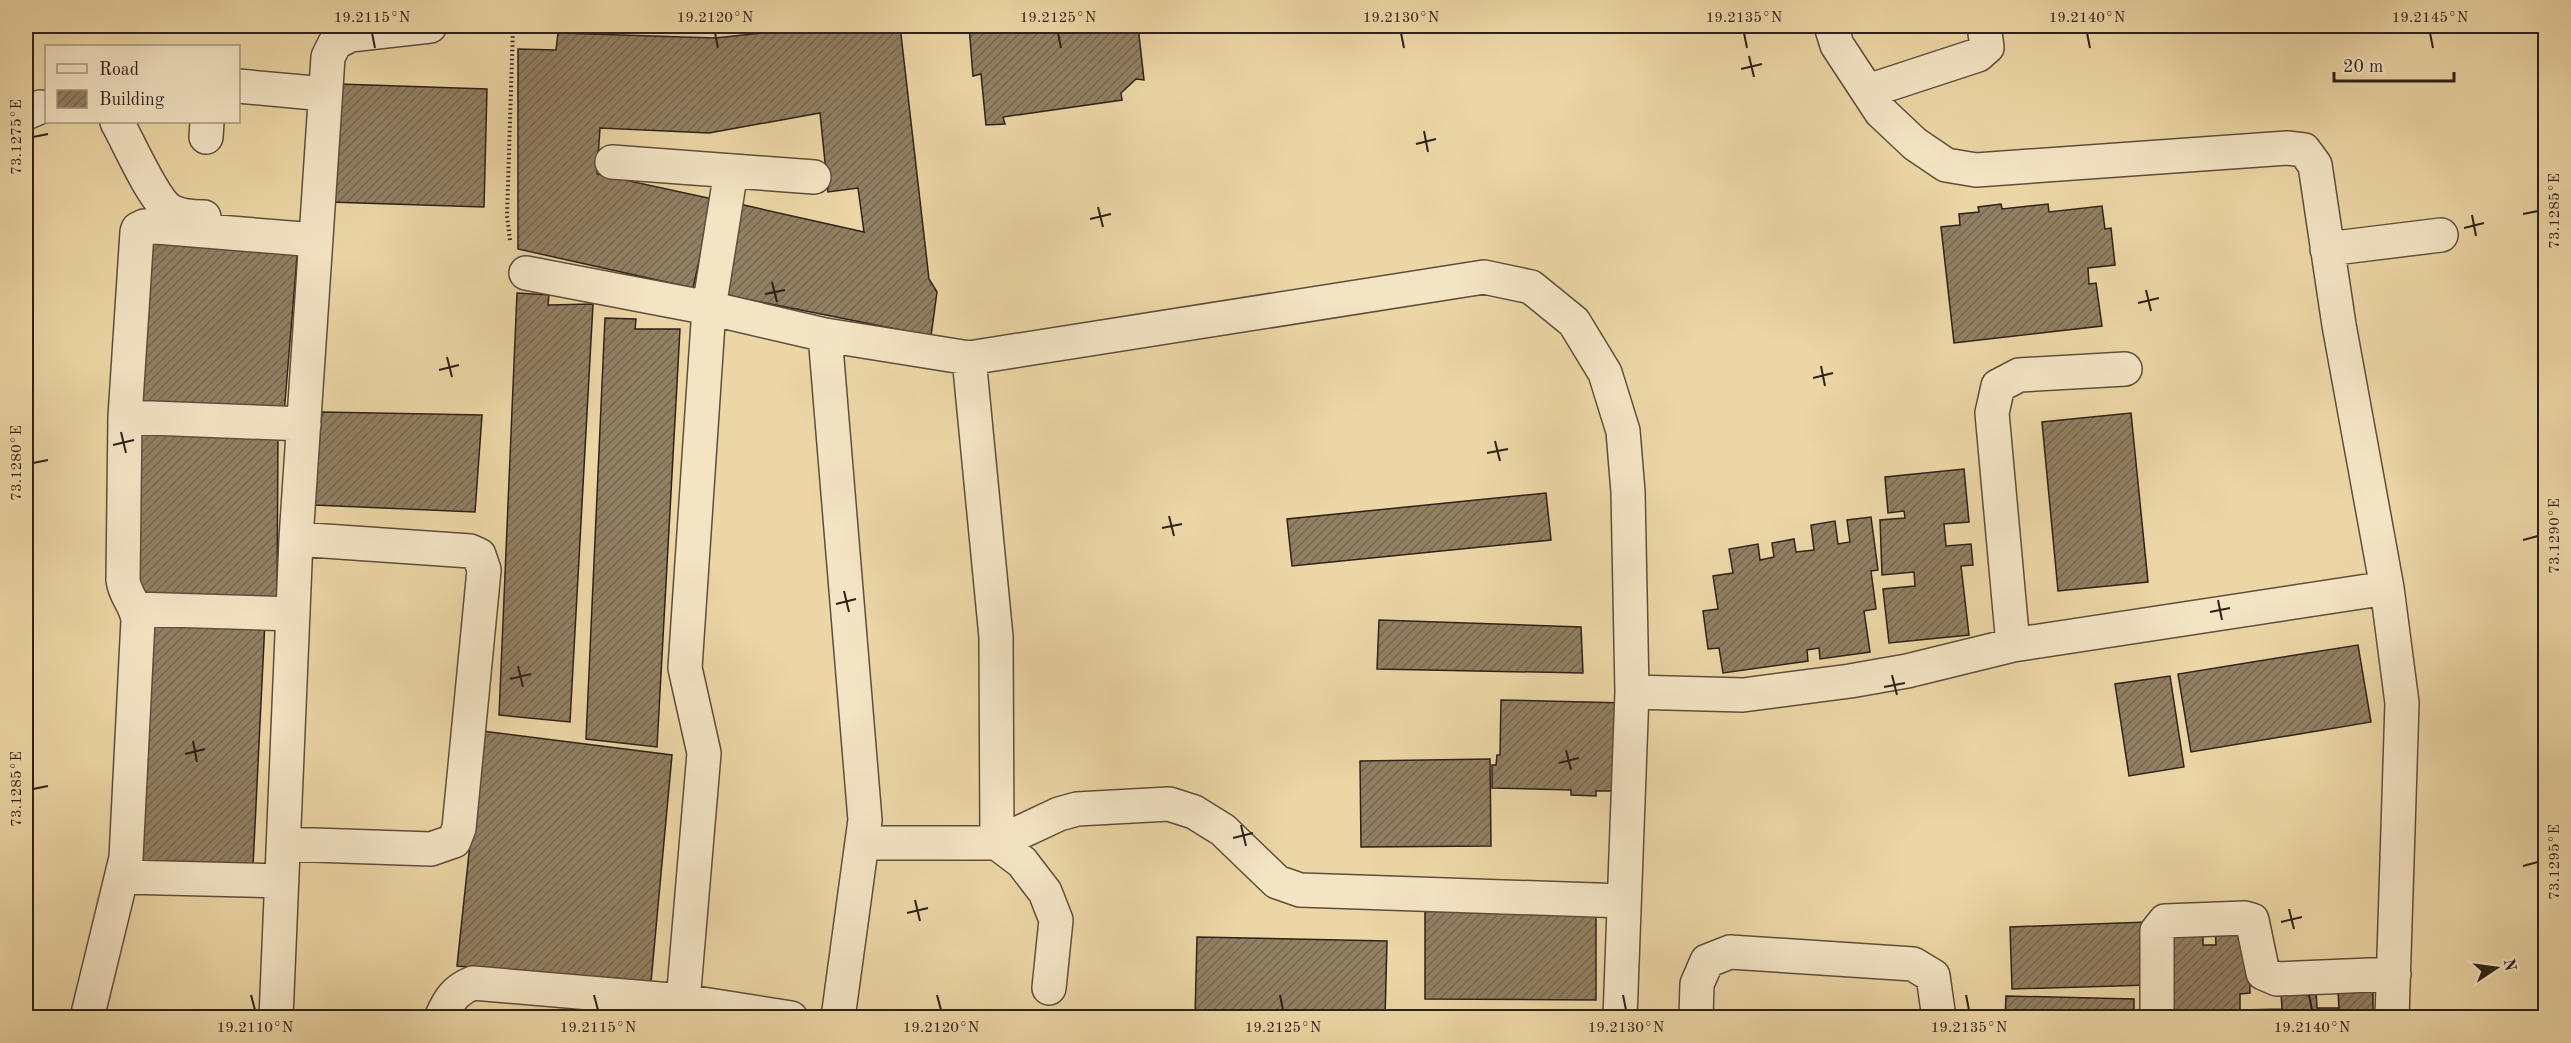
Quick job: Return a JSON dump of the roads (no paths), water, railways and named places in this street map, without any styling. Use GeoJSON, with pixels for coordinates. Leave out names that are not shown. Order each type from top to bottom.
{"type":"FeatureCollection","features":[{"type":"Feature","properties":{"kind":"street"},"geometry":{"type":"LineString","coordinates":[[276,1017],[296,539],[328,57],[335,43],[350,35],[430,26]]}},
{"type":"Feature","properties":{"kind":"street"},"geometry":{"type":"LineString","coordinates":[[1831,26],[1837,45],[1881,112],[1915,144],[1946,165],[1976,170],[2287,148],[2304,150],[2315,165],[2327,249],[2387,588],[2402,703],[2392,1017]]}},
{"type":"Feature","properties":{"kind":"street"},"geometry":{"type":"LineString","coordinates":[[1868,91],[1978,55],[1987,47],[1984,26]]}},
{"type":"Feature","properties":{"kind":"street"},"geometry":{"type":"LineString","coordinates":[[240,86],[325,94]]}},
{"type":"Feature","properties":{"kind":"street"},"geometry":{"type":"LineString","coordinates":[[118,123],[157,197],[169,210],[187,216],[316,232]]}},
{"type":"Feature","properties":{"kind":"street"},"geometry":{"type":"LineString","coordinates":[[612,162],[814,177]]}},
{"type":"Feature","properties":{"kind":"street"},"geometry":{"type":"LineString","coordinates":[[683,1001],[704,753],[685,668],[709,308],[731,171]]}},
{"type":"Feature","properties":{"kind":"street"},"geometry":{"type":"LineString","coordinates":[[87,1017],[126,858],[138,620],[135,609],[125,594],[123,580],[125,417],[138,229],[144,226],[316,232]]}},
{"type":"Feature","properties":{"kind":"street"},"geometry":{"type":"LineString","coordinates":[[2327,249],[2440,234]]}},
{"type":"Feature","properties":{"kind":"street"},"geometry":{"type":"LineString","coordinates":[[526,273],[709,308],[825,335],[969,358],[1484,277],[1531,288],[1574,322],[1605,373],[1623,431],[1628,492],[1632,692],[1620,1017]]}},
{"type":"Feature","properties":{"kind":"street"},"geometry":{"type":"LineString","coordinates":[[825,335],[865,820],[838,1017]]}},
{"type":"Feature","properties":{"kind":"street"},"geometry":{"type":"LineString","coordinates":[[969,358],[996,637],[997,843]]}},
{"type":"Feature","properties":{"kind":"street"},"geometry":{"type":"LineString","coordinates":[[2013,645],[1992,413],[1998,386],[2019,375],[2125,369]]}},
{"type":"Feature","properties":{"kind":"street"},"geometry":{"type":"LineString","coordinates":[[125,417],[304,424]]}},
{"type":"Feature","properties":{"kind":"street"},"geometry":{"type":"LineString","coordinates":[[284,844],[431,849],[454,841],[459,828],[484,570],[479,555],[470,551],[296,539]]}},
{"type":"Feature","properties":{"kind":"street"},"geometry":{"type":"LineString","coordinates":[[1632,692],[1743,695],[1907,671],[2013,645],[2387,588]]}},
{"type":"Feature","properties":{"kind":"street"},"geometry":{"type":"LineString","coordinates":[[135,609],[293,614]]}},
{"type":"Feature","properties":{"kind":"street"},"geometry":{"type":"LineString","coordinates":[[862,843],[997,843],[1059,814],[1077,809],[1169,804],[1194,812],[1223,830],[1277,882],[1300,890],[1624,901]]}},
{"type":"Feature","properties":{"kind":"street"},"geometry":{"type":"LineString","coordinates":[[997,843],[1022,862],[1045,892],[1056,920],[1049,988]]}},
{"type":"Feature","properties":{"kind":"street"},"geometry":{"type":"LineString","coordinates":[[123,877],[282,881]]}},
{"type":"Feature","properties":{"kind":"street"},"geometry":{"type":"LineString","coordinates":[[2157,1017],[2157,931],[2165,921],[2245,918],[2253,920],[2263,973],[2277,979],[2394,974]]}},
{"type":"Feature","properties":{"kind":"street"},"geometry":{"type":"LineString","coordinates":[[1696,1017],[1697,984],[1707,961],[1730,952],[1913,964],[1933,976],[1939,1017]]}},
{"type":"Feature","properties":{"kind":"street"},"geometry":{"type":"LineString","coordinates":[[441,1017],[448,1000],[460,988],[473,982],[683,1001],[791,1017]]}}]}
